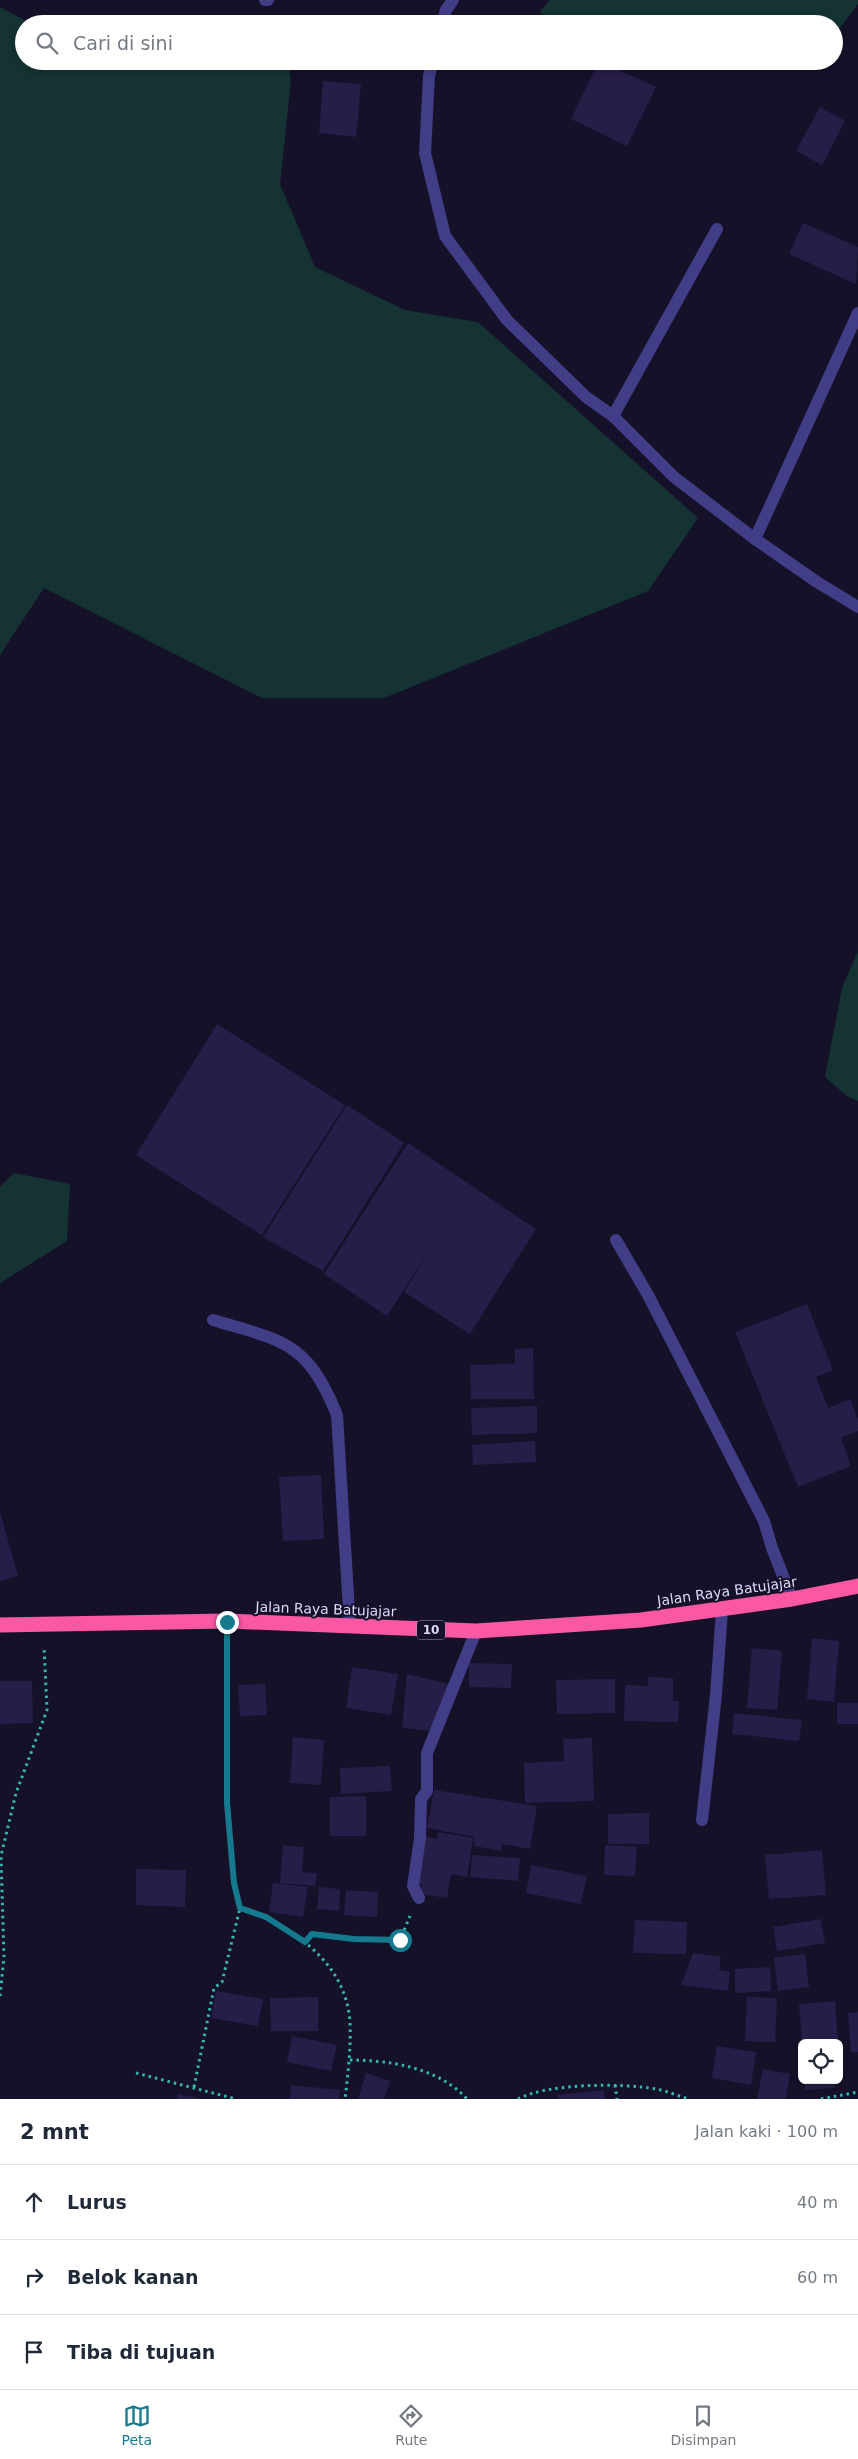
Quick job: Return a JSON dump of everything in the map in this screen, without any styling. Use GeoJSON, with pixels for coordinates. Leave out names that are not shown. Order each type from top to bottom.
{"type":"FeatureCollection","features":[{"type":"Feature","properties":{"kind":"highway","name":"Jalan Raya Batujajar"},"geometry":{"type":"LineString","coordinates":[[0,1624],[227,1622],[476,1631],[640,1620],[722,1610],[858,1586]]}},
{"type":"Feature","properties":{"kind":"street"},"geometry":{"type":"LineString","coordinates":[[445,15],[453,0]]}},
{"type":"Feature","properties":{"kind":"street"},"geometry":{"type":"LineString","coordinates":[[431,70],[425,153],[445,236],[507,320],[586,397],[612,416],[674,478],[755,539],[858,607]]}},
{"type":"Feature","properties":{"kind":"street"},"geometry":{"type":"LineString","coordinates":[[612,416],[718,229]]}},
{"type":"Feature","properties":{"kind":"street"},"geometry":{"type":"LineString","coordinates":[[755,539],[858,313]]}},
{"type":"Feature","properties":{"kind":"street"},"geometry":{"type":"LineString","coordinates":[[616,1240],[648,1295],[764,1520],[772,1548],[792,1599]]}},
{"type":"Feature","properties":{"kind":"street"},"geometry":{"type":"LineString","coordinates":[[213,1320],[270,1336],[297,1351],[326,1387],[337,1415],[350,1626]]}},
{"type":"Feature","properties":{"kind":"street"},"geometry":{"type":"LineString","coordinates":[[702,1820],[716,1695],[722,1610]]}},
{"type":"Feature","properties":{"kind":"street"},"geometry":{"type":"LineString","coordinates":[[419,1898],[413,1886],[420,1838],[421,1799],[427,1791],[427,1753],[476,1631]]}},
{"type":"Feature","properties":{"kind":"path"},"geometry":{"type":"LineString","coordinates":[[194,2087],[214,1988],[222,1982],[240,1908],[234,1883],[227,1803],[227,1622]]}},
{"type":"Feature","properties":{"kind":"path"},"geometry":{"type":"LineString","coordinates":[[0,1996],[4,1957],[0,1856],[16,1793],[47,1710],[42,1624]]}},
{"type":"Feature","properties":{"kind":"path"},"geometry":{"type":"LineString","coordinates":[[305,1942],[312,1934],[354,1939],[400,1940],[419,1898]]}},
{"type":"Feature","properties":{"kind":"path"},"geometry":{"type":"LineString","coordinates":[[240,1908],[266,1917],[305,1942],[326,1960],[342,1986],[350,2021],[350,2060],[345,2099]]}},
{"type":"Feature","properties":{"kind":"path"},"geometry":{"type":"LineString","coordinates":[[350,2060],[378,2060],[420,2070],[455,2086],[468,2099]]}},
{"type":"Feature","properties":{"kind":"path"},"geometry":{"type":"LineString","coordinates":[[136,2073],[236,2099]]}},
{"type":"Feature","properties":{"kind":"path"},"geometry":{"type":"LineString","coordinates":[[615,2086],[616,2099]]}},
{"type":"Feature","properties":{"kind":"path"},"geometry":{"type":"LineString","coordinates":[[518,2099],[528,2094],[573,2088],[615,2086],[657,2089],[689,2099]]}},
{"type":"Feature","properties":{"kind":"path"},"geometry":{"type":"LineString","coordinates":[[821,2099],[858,2092]]}},
{"type":"Feature","properties":{"kind":"green space"},"geometry":{"type":"Polygon","coordinates":[[[550,0],[858,0],[858,4],[843,24],[843,15],[542,15],[540,11],[550,0]]]}},
{"type":"Feature","properties":{"kind":"green space"},"geometry":{"type":"Polygon","coordinates":[[[0,7],[15,15],[15,70],[289,70],[291,81],[280,184],[315,267],[405,310],[478,322],[698,518],[648,591],[384,698],[262,698],[44,588],[0,655],[0,7]]]}},
{"type":"Feature","properties":{"kind":"green space"},"geometry":{"type":"Polygon","coordinates":[[[858,951],[858,1101],[847,1096],[825,1077],[842,988],[858,951]]]}},
{"type":"Feature","properties":{"kind":"green space"},"geometry":{"type":"Polygon","coordinates":[[[14,1173],[70,1184],[67,1241],[0,1283],[0,1187],[14,1173]]]}},
{"type":"Feature","properties":{"kind":"building"},"geometry":{"type":"Polygon","coordinates":[[[595,70],[619,70],[656,87],[627,146],[571,119],[595,70]]]}},
{"type":"Feature","properties":{"kind":"building"},"geometry":{"type":"Polygon","coordinates":[[[323,81],[361,84],[356,137],[319,133],[323,81]]]}},
{"type":"Feature","properties":{"kind":"building"},"geometry":{"type":"Polygon","coordinates":[[[820,107],[845,121],[822,165],[796,151],[820,107]]]}},
{"type":"Feature","properties":{"kind":"building"},"geometry":{"type":"Polygon","coordinates":[[[803,223],[858,247],[856,284],[789,254],[803,223]]]}},
{"type":"Feature","properties":{"kind":"building"},"geometry":{"type":"Polygon","coordinates":[[[217,1024],[345,1105],[262,1235],[136,1155],[217,1024]]]}},
{"type":"Feature","properties":{"kind":"building"},"geometry":{"type":"Polygon","coordinates":[[[347,1105],[404,1143],[323,1271],[263,1237],[347,1105]]]}},
{"type":"Feature","properties":{"kind":"building"},"geometry":{"type":"Polygon","coordinates":[[[408,1143],[536,1229],[470,1334],[404,1292],[436,1240],[387,1316],[324,1274],[408,1143]]]}},
{"type":"Feature","properties":{"kind":"building"},"geometry":{"type":"Polygon","coordinates":[[[807,1304],[833,1370],[816,1377],[828,1408],[850,1399],[858,1419],[858,1431],[841,1438],[851,1466],[798,1487],[735,1332],[807,1304]]]}},
{"type":"Feature","properties":{"kind":"building"},"geometry":{"type":"Polygon","coordinates":[[[533,1348],[534,1399],[471,1399],[470,1365],[515,1364],[515,1349],[533,1348]]]}},
{"type":"Feature","properties":{"kind":"building"},"geometry":{"type":"Polygon","coordinates":[[[537,1406],[537,1433],[472,1435],[471,1408],[537,1406]]]}},
{"type":"Feature","properties":{"kind":"building"},"geometry":{"type":"Polygon","coordinates":[[[535,1441],[536,1462],[473,1465],[472,1445],[535,1441]]]}},
{"type":"Feature","properties":{"kind":"building"},"geometry":{"type":"Polygon","coordinates":[[[321,1475],[324,1539],[283,1541],[279,1477],[321,1475]]]}},
{"type":"Feature","properties":{"kind":"building"},"geometry":{"type":"Polygon","coordinates":[[[0,1512],[18,1576],[0,1581],[0,1512]]]}},
{"type":"Feature","properties":{"kind":"building"},"geometry":{"type":"Polygon","coordinates":[[[812,1638],[839,1641],[834,1702],[807,1699],[812,1638]]]}},
{"type":"Feature","properties":{"kind":"building"},"geometry":{"type":"Polygon","coordinates":[[[752,1648],[782,1651],[777,1710],[747,1708],[752,1648]]]}},
{"type":"Feature","properties":{"kind":"building"},"geometry":{"type":"Polygon","coordinates":[[[469,1663],[512,1664],[511,1688],[469,1687],[469,1663]]]}},
{"type":"Feature","properties":{"kind":"building"},"geometry":{"type":"Polygon","coordinates":[[[352,1667],[398,1674],[391,1715],[346,1708],[352,1667]]]}},
{"type":"Feature","properties":{"kind":"building"},"geometry":{"type":"Polygon","coordinates":[[[407,1674],[449,1684],[435,1731],[402,1728],[407,1674]]]}},
{"type":"Feature","properties":{"kind":"building"},"geometry":{"type":"Polygon","coordinates":[[[648,1677],[673,1678],[673,1701],[679,1701],[678,1722],[624,1721],[625,1685],[648,1686],[648,1677]]]}},
{"type":"Feature","properties":{"kind":"building"},"geometry":{"type":"Polygon","coordinates":[[[615,1679],[615,1713],[557,1714],[556,1680],[615,1679]]]}},
{"type":"Feature","properties":{"kind":"building"},"geometry":{"type":"Polygon","coordinates":[[[0,1681],[32,1681],[33,1723],[0,1724],[0,1681]]]}},
{"type":"Feature","properties":{"kind":"building"},"geometry":{"type":"Polygon","coordinates":[[[265,1684],[267,1715],[240,1716],[238,1685],[265,1684]]]}},
{"type":"Feature","properties":{"kind":"building"},"geometry":{"type":"Polygon","coordinates":[[[837,1703],[858,1703],[858,1724],[837,1724],[837,1703]]]}},
{"type":"Feature","properties":{"kind":"building"},"geometry":{"type":"Polygon","coordinates":[[[734,1713],[802,1720],[799,1741],[732,1734],[734,1713]]]}},
{"type":"Feature","properties":{"kind":"building"},"geometry":{"type":"Polygon","coordinates":[[[293,1737],[324,1740],[321,1785],[290,1783],[293,1737]]]}},
{"type":"Feature","properties":{"kind":"building"},"geometry":{"type":"Polygon","coordinates":[[[592,1738],[594,1801],[525,1803],[524,1763],[564,1761],[563,1739],[592,1738]]]}},
{"type":"Feature","properties":{"kind":"building"},"geometry":{"type":"Polygon","coordinates":[[[390,1766],[392,1791],[341,1794],[340,1768],[390,1766]]]}},
{"type":"Feature","properties":{"kind":"building"},"geometry":{"type":"Polygon","coordinates":[[[434,1790],[537,1806],[530,1849],[502,1844],[501,1851],[474,1846],[475,1837],[427,1828],[434,1790]]]}},
{"type":"Feature","properties":{"kind":"building"},"geometry":{"type":"Polygon","coordinates":[[[366,1796],[366,1836],[330,1836],[330,1797],[366,1796]]]}},
{"type":"Feature","properties":{"kind":"building"},"geometry":{"type":"Polygon","coordinates":[[[649,1813],[649,1844],[608,1844],[608,1814],[649,1813]]]}},
{"type":"Feature","properties":{"kind":"building"},"geometry":{"type":"Polygon","coordinates":[[[438,1832],[473,1838],[467,1877],[451,1874],[447,1898],[421,1894],[422,1885],[416,1884],[424,1836],[437,1839],[438,1832]]]}},
{"type":"Feature","properties":{"kind":"building"},"geometry":{"type":"Polygon","coordinates":[[[283,1845],[304,1847],[302,1872],[317,1873],[315,1886],[280,1883],[283,1845]]]}},
{"type":"Feature","properties":{"kind":"building"},"geometry":{"type":"Polygon","coordinates":[[[605,1845],[637,1847],[635,1876],[604,1875],[605,1845]]]}},
{"type":"Feature","properties":{"kind":"building"},"geometry":{"type":"Polygon","coordinates":[[[822,1850],[826,1895],[769,1899],[765,1855],[822,1850]]]}},
{"type":"Feature","properties":{"kind":"building"},"geometry":{"type":"Polygon","coordinates":[[[472,1855],[520,1858],[518,1881],[470,1877],[472,1855]]]}},
{"type":"Feature","properties":{"kind":"building"},"geometry":{"type":"Polygon","coordinates":[[[531,1865],[587,1876],[581,1904],[526,1893],[531,1865]]]}},
{"type":"Feature","properties":{"kind":"building"},"geometry":{"type":"Polygon","coordinates":[[[136,1869],[186,1870],[185,1907],[136,1905],[136,1869]]]}},
{"type":"Feature","properties":{"kind":"building"},"geometry":{"type":"Polygon","coordinates":[[[273,1883],[308,1887],[303,1917],[269,1912],[273,1883]]]}},
{"type":"Feature","properties":{"kind":"building"},"geometry":{"type":"Polygon","coordinates":[[[319,1887],[340,1889],[339,1911],[317,1909],[319,1887]]]}},
{"type":"Feature","properties":{"kind":"building"},"geometry":{"type":"Polygon","coordinates":[[[346,1890],[378,1892],[377,1917],[344,1915],[346,1890]]]}},
{"type":"Feature","properties":{"kind":"building"},"geometry":{"type":"Polygon","coordinates":[[[821,1919],[825,1943],[777,1951],[773,1927],[821,1919]]]}},
{"type":"Feature","properties":{"kind":"building"},"geometry":{"type":"Polygon","coordinates":[[[635,1920],[687,1922],[686,1954],[633,1953],[635,1920]]]}},
{"type":"Feature","properties":{"kind":"building"},"geometry":{"type":"Polygon","coordinates":[[[693,1953],[721,1957],[719,1970],[730,1972],[728,1991],[681,1985],[693,1953]]]}},
{"type":"Feature","properties":{"kind":"building"},"geometry":{"type":"Polygon","coordinates":[[[805,1954],[809,1987],[778,1991],[774,1958],[805,1954]]]}},
{"type":"Feature","properties":{"kind":"building"},"geometry":{"type":"Polygon","coordinates":[[[770,1967],[771,1991],[735,1993],[735,1969],[770,1967]]]}},
{"type":"Feature","properties":{"kind":"building"},"geometry":{"type":"Polygon","coordinates":[[[216,1991],[263,1999],[258,2026],[211,2018],[216,1991]]]}},
{"type":"Feature","properties":{"kind":"building"},"geometry":{"type":"Polygon","coordinates":[[[318,1997],[318,2031],[271,2031],[270,1998],[318,1997]]]}},
{"type":"Feature","properties":{"kind":"building"},"geometry":{"type":"Polygon","coordinates":[[[747,1997],[777,1998],[775,2042],[745,2041],[747,1997]]]}},
{"type":"Feature","properties":{"kind":"building"},"geometry":{"type":"Polygon","coordinates":[[[835,2001],[838,2039],[802,2039],[799,2004],[835,2001]]]}},
{"type":"Feature","properties":{"kind":"building"},"geometry":{"type":"Polygon","coordinates":[[[858,2012],[858,2052],[851,2053],[848,2013],[858,2012]]]}},
{"type":"Feature","properties":{"kind":"building"},"geometry":{"type":"Polygon","coordinates":[[[292,2036],[337,2045],[331,2071],[287,2062],[292,2036]]]}},
{"type":"Feature","properties":{"kind":"building"},"geometry":{"type":"Polygon","coordinates":[[[717,2046],[756,2052],[751,2085],[712,2078],[717,2046]]]}},
{"type":"Feature","properties":{"kind":"building"},"geometry":{"type":"Polygon","coordinates":[[[763,2069],[790,2074],[786,2099],[757,2099],[763,2069]]]}},
{"type":"Feature","properties":{"kind":"building"},"geometry":{"type":"Polygon","coordinates":[[[366,2073],[390,2081],[384,2099],[358,2099],[366,2073]]]}},
{"type":"Feature","properties":{"kind":"building"},"geometry":{"type":"Polygon","coordinates":[[[805,2084],[834,2084],[834,2088],[805,2090],[805,2084]]]}},
{"type":"Feature","properties":{"kind":"building"},"geometry":{"type":"Polygon","coordinates":[[[291,2085],[340,2090],[339,2099],[290,2099],[291,2085]]]}},
{"type":"Feature","properties":{"kind":"building"},"geometry":{"type":"Polygon","coordinates":[[[604,2090],[605,2099],[558,2099],[557,2095],[604,2090]]]}},
{"type":"Feature","properties":{"kind":"building"},"geometry":{"type":"Polygon","coordinates":[[[178,2094],[198,2098],[198,2099],[177,2099],[178,2094]]]}},
{"type":"Feature","properties":{"kind":"route"},"geometry":{"type":"LineString","coordinates":[[227,1622],[227,1803],[234,1883],[240,1908],[266,1917],[305,1942],[312,1934],[354,1939],[400,1940]]}}]}
